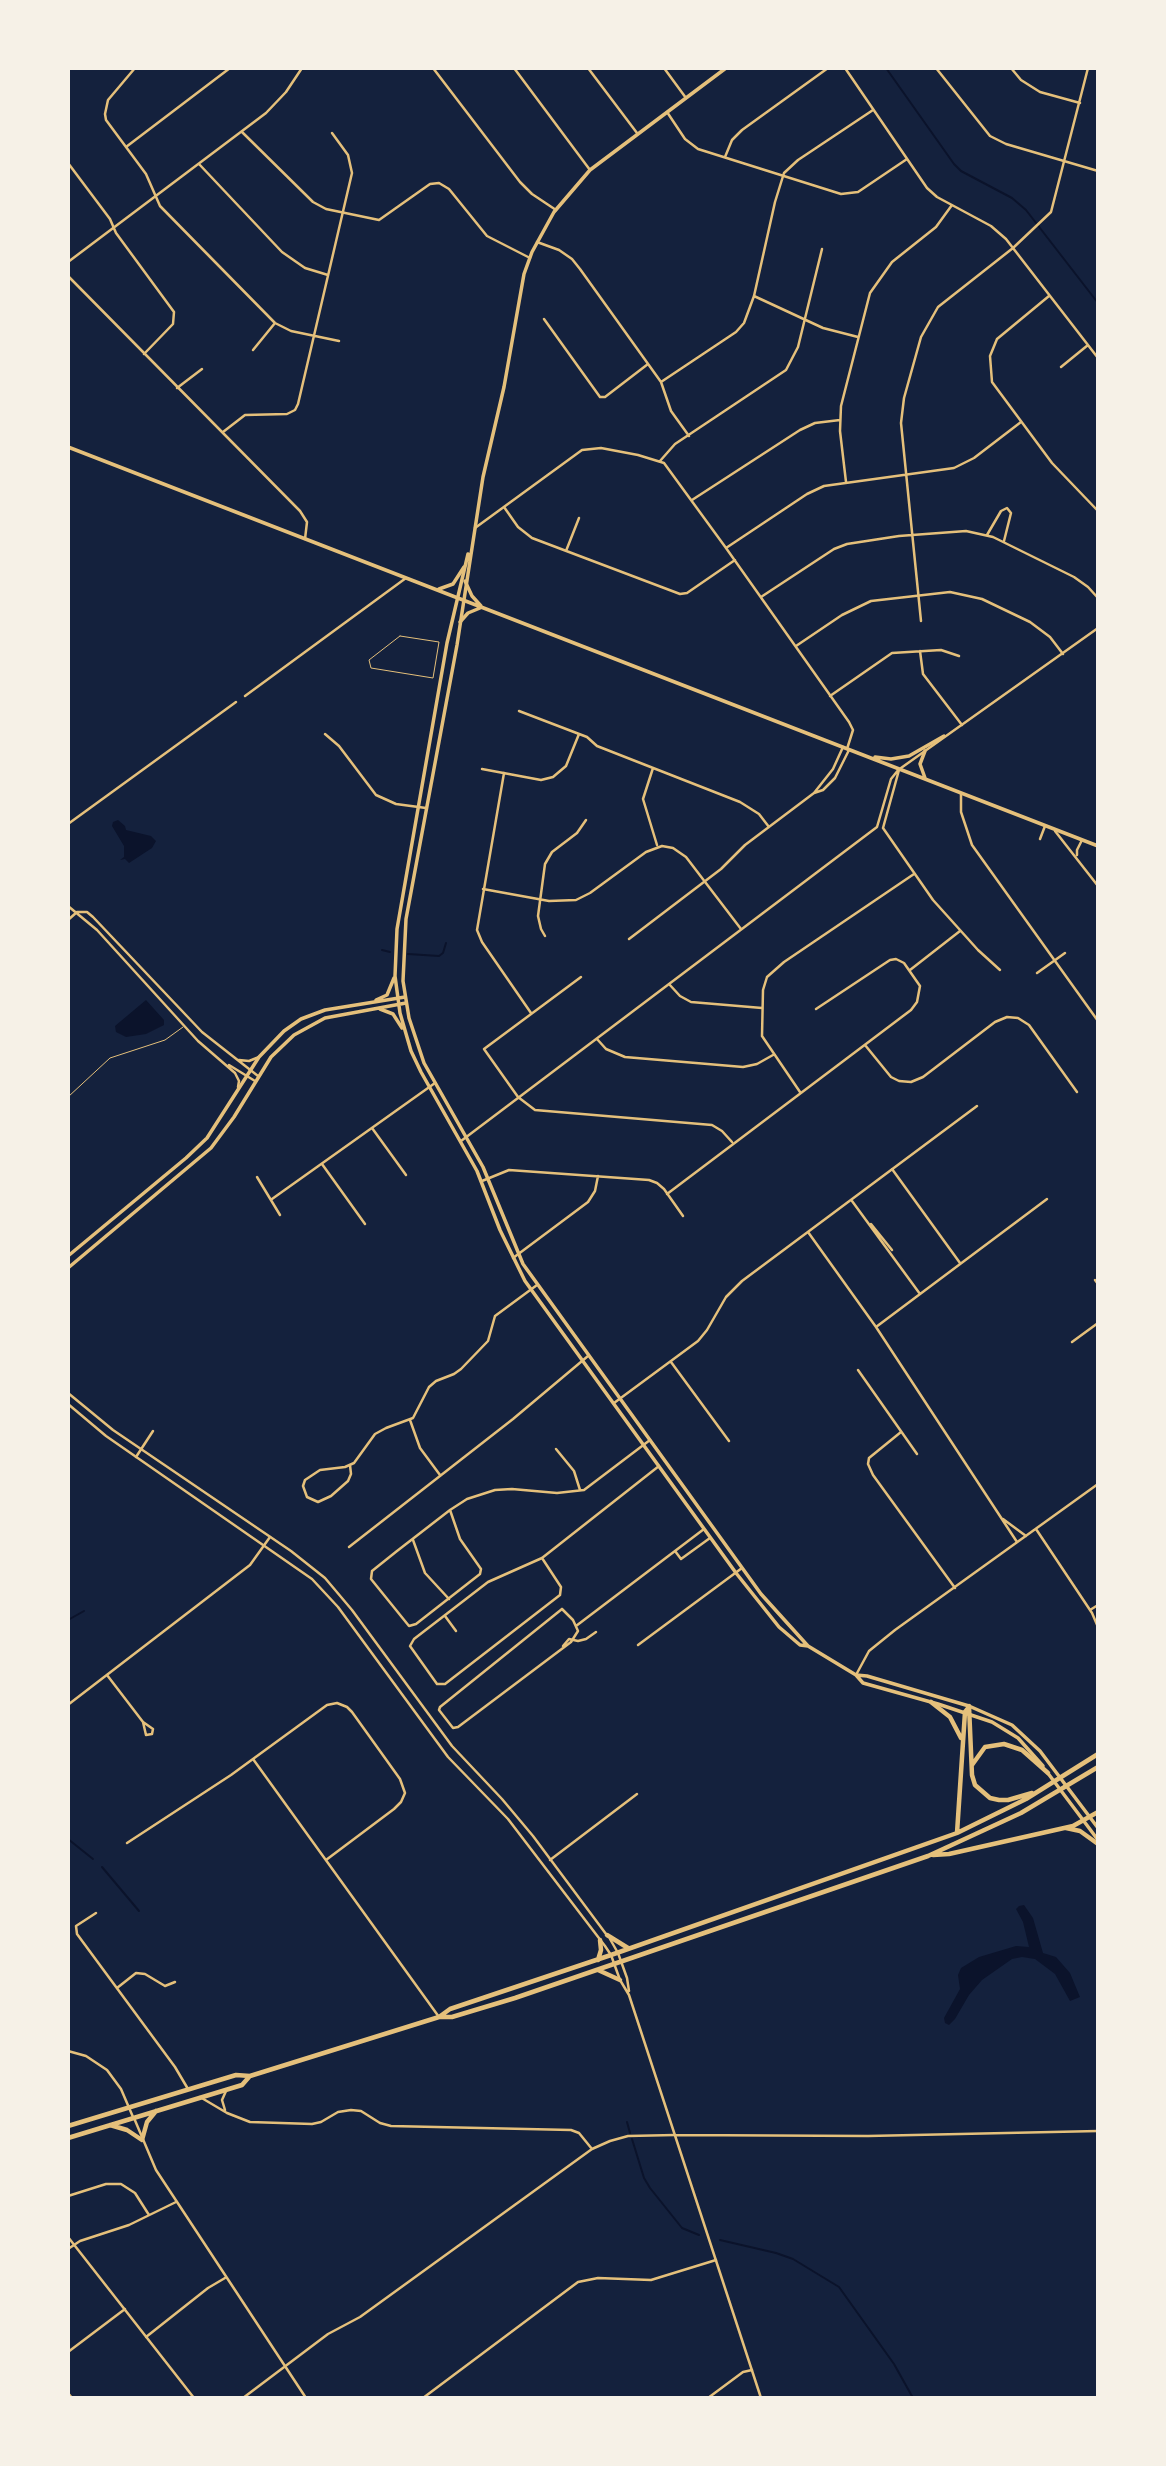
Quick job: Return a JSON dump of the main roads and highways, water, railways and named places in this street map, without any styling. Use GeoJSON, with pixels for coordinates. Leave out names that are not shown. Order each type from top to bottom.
{"type":"FeatureCollection","features":[{"type":"Feature","properties":{"kind":"highway"},"geometry":{"type":"LineString","coordinates":[[931,1702],[950,1717],[962,1740]]}},
{"type":"Feature","properties":{"kind":"highway"},"geometry":{"type":"LineString","coordinates":[[957,1833],[962,1740],[969,1706]]}},
{"type":"Feature","properties":{"kind":"highway"},"geometry":{"type":"LineString","coordinates":[[968,1713],[972,1775],[975,1784],[990,1798],[1008,1800],[1036,1792]]}},
{"type":"Feature","properties":{"kind":"highway"},"geometry":{"type":"LineString","coordinates":[[972,1766],[985,1748],[1004,1744],[1022,1750],[1048,1773]]}},
{"type":"Feature","properties":{"kind":"highway"},"geometry":{"type":"LineString","coordinates":[[68,2126],[236,2075],[250,2076],[439,2017],[450,2010],[957,1833],[1000,1813],[1098,1754]]}},
{"type":"Feature","properties":{"kind":"highway"},"geometry":{"type":"LineString","coordinates":[[439,2017],[452,2017],[614,1965],[928,1856],[1021,1813],[1098,1767]]}},
{"type":"Feature","properties":{"kind":"highway"},"geometry":{"type":"LineString","coordinates":[[928,1856],[949,1854],[1073,1826],[1098,1812]]}},
{"type":"Feature","properties":{"kind":"highway"},"geometry":{"type":"LineString","coordinates":[[1065,1828],[1080,1832],[1098,1842]]}},
{"type":"Feature","properties":{"kind":"highway"},"geometry":{"type":"LineString","coordinates":[[607,1935],[628,1949]]}},
{"type":"Feature","properties":{"kind":"highway"},"geometry":{"type":"LineString","coordinates":[[598,1960],[600,1940]]}},
{"type":"Feature","properties":{"kind":"highway"},"geometry":{"type":"LineString","coordinates":[[598,1970],[620,1980]]}},
{"type":"Feature","properties":{"kind":"highway"},"geometry":{"type":"LineString","coordinates":[[68,2138],[242,2085],[250,2076]]}},
{"type":"Feature","properties":{"kind":"highway"},"geometry":{"type":"LineString","coordinates":[[110,2125],[127,2130],[142,2140],[147,2122],[157,2110]]}},
{"type":"Feature","properties":{"kind":"main road"},"geometry":{"type":"LineString","coordinates":[[726,68],[590,170],[556,210],[530,258],[521,287],[504,387],[483,477],[457,645],[404,938],[406,1003],[419,1050],[488,1179],[519,1254],[537,1285],[774,1611],[808,1646],[856,1675],[863,1683],[968,1713],[992,1722],[1018,1738],[1048,1773],[1098,1842]]}},
{"type":"Feature","properties":{"kind":"main road"},"geometry":{"type":"LineString","coordinates":[[68,447],[1098,846]]}},
{"type":"Feature","properties":{"kind":"main road"},"geometry":{"type":"LineString","coordinates":[[474,528],[447,643],[397,929],[395,976],[406,1035],[429,1087],[482,1181],[513,1259],[531,1289],[736,1573],[779,1627],[800,1645],[808,1646]]}},
{"type":"Feature","properties":{"kind":"main road"},"geometry":{"type":"LineString","coordinates":[[435,589],[453,584],[464,567]]}},
{"type":"Feature","properties":{"kind":"main road"},"geometry":{"type":"LineString","coordinates":[[465,581],[472,596],[483,607]]}},
{"type":"Feature","properties":{"kind":"main road"},"geometry":{"type":"LineString","coordinates":[[460,622],[468,612],[483,607]]}},
{"type":"Feature","properties":{"kind":"main road"},"geometry":{"type":"LineString","coordinates":[[864,756],[884,759],[909,756],[944,736]]}},
{"type":"Feature","properties":{"kind":"main road"},"geometry":{"type":"LineString","coordinates":[[925,751],[920,764],[926,780]]}},
{"type":"Feature","properties":{"kind":"main road"},"geometry":{"type":"LineString","coordinates":[[369,1002],[387,995],[395,976]]}},
{"type":"Feature","properties":{"kind":"main road"},"geometry":{"type":"LineString","coordinates":[[68,1256],[186,1158],[213,1130],[250,1070],[277,1037],[301,1019],[325,1010],[405,997]]}},
{"type":"Feature","properties":{"kind":"main road"},"geometry":{"type":"LineString","coordinates":[[68,1268],[211,1148],[278,1049],[305,1028],[325,1018],[406,1003]]}},
{"type":"Feature","properties":{"kind":"main road"},"geometry":{"type":"LineString","coordinates":[[376,1008],[393,1014],[406,1035]]}},
{"type":"Feature","properties":{"kind":"main road"},"geometry":{"type":"LineString","coordinates":[[856,1675],[969,1706],[1012,1726],[1027,1737],[1098,1828]]}},
{"type":"Feature","properties":{"kind":"water"},"geometry":{"type":"Polygon","coordinates":[[[118,820],[126,830],[151,836],[156,841],[152,848],[129,863],[125,859],[120,860],[124,857],[124,846],[112,826],[113,822],[118,820]]]}},
{"type":"Feature","properties":{"kind":"water"},"geometry":{"type":"Polygon","coordinates":[[[146,1000],[164,1020],[164,1025],[146,1034],[126,1037],[116,1032],[115,1026],[146,1000]]]}},
{"type":"Feature","properties":{"kind":"water"},"geometry":{"type":"Polygon","coordinates":[[[1024,1905],[1033,1918],[1043,1953],[1056,1957],[1070,1973],[1080,1997],[1070,2001],[1055,1974],[1035,1959],[1022,1957],[1012,1959],[982,1980],[969,1995],[955,2019],[949,2025],[945,2023],[944,2018],[960,1989],[958,1975],[961,1968],[979,1957],[1016,1946],[1029,1947],[1023,1922],[1016,1909],[1024,1905]]]}},
{"type":"Feature","properties":{"kind":"waterway"},"geometry":{"type":"LineString","coordinates":[[886,68],[954,164],[961,171],[1012,198],[1026,210],[1098,303]]}},
{"type":"Feature","properties":{"kind":"waterway"},"geometry":{"type":"LineString","coordinates":[[408,954],[439,956],[446,943]]}},
{"type":"Feature","properties":{"kind":"waterway"},"geometry":{"type":"LineString","coordinates":[[382,950],[390,952]]}},
{"type":"Feature","properties":{"kind":"waterway"},"geometry":{"type":"LineString","coordinates":[[68,1620],[84,1611]]}},
{"type":"Feature","properties":{"kind":"waterway"},"geometry":{"type":"LineString","coordinates":[[68,1839],[93,1859]]}},
{"type":"Feature","properties":{"kind":"waterway"},"geometry":{"type":"LineString","coordinates":[[102,1867],[139,1911]]}},
{"type":"Feature","properties":{"kind":"waterway"},"geometry":{"type":"LineString","coordinates":[[627,2122],[630,2133]]}},
{"type":"Feature","properties":{"kind":"waterway"},"geometry":{"type":"LineString","coordinates":[[632,2139],[644,2178],[650,2188],[682,2228],[699,2235]]}},
{"type":"Feature","properties":{"kind":"waterway"},"geometry":{"type":"LineString","coordinates":[[720,2240],[793,2259],[839,2287],[894,2364],[913,2398]]}}]}
